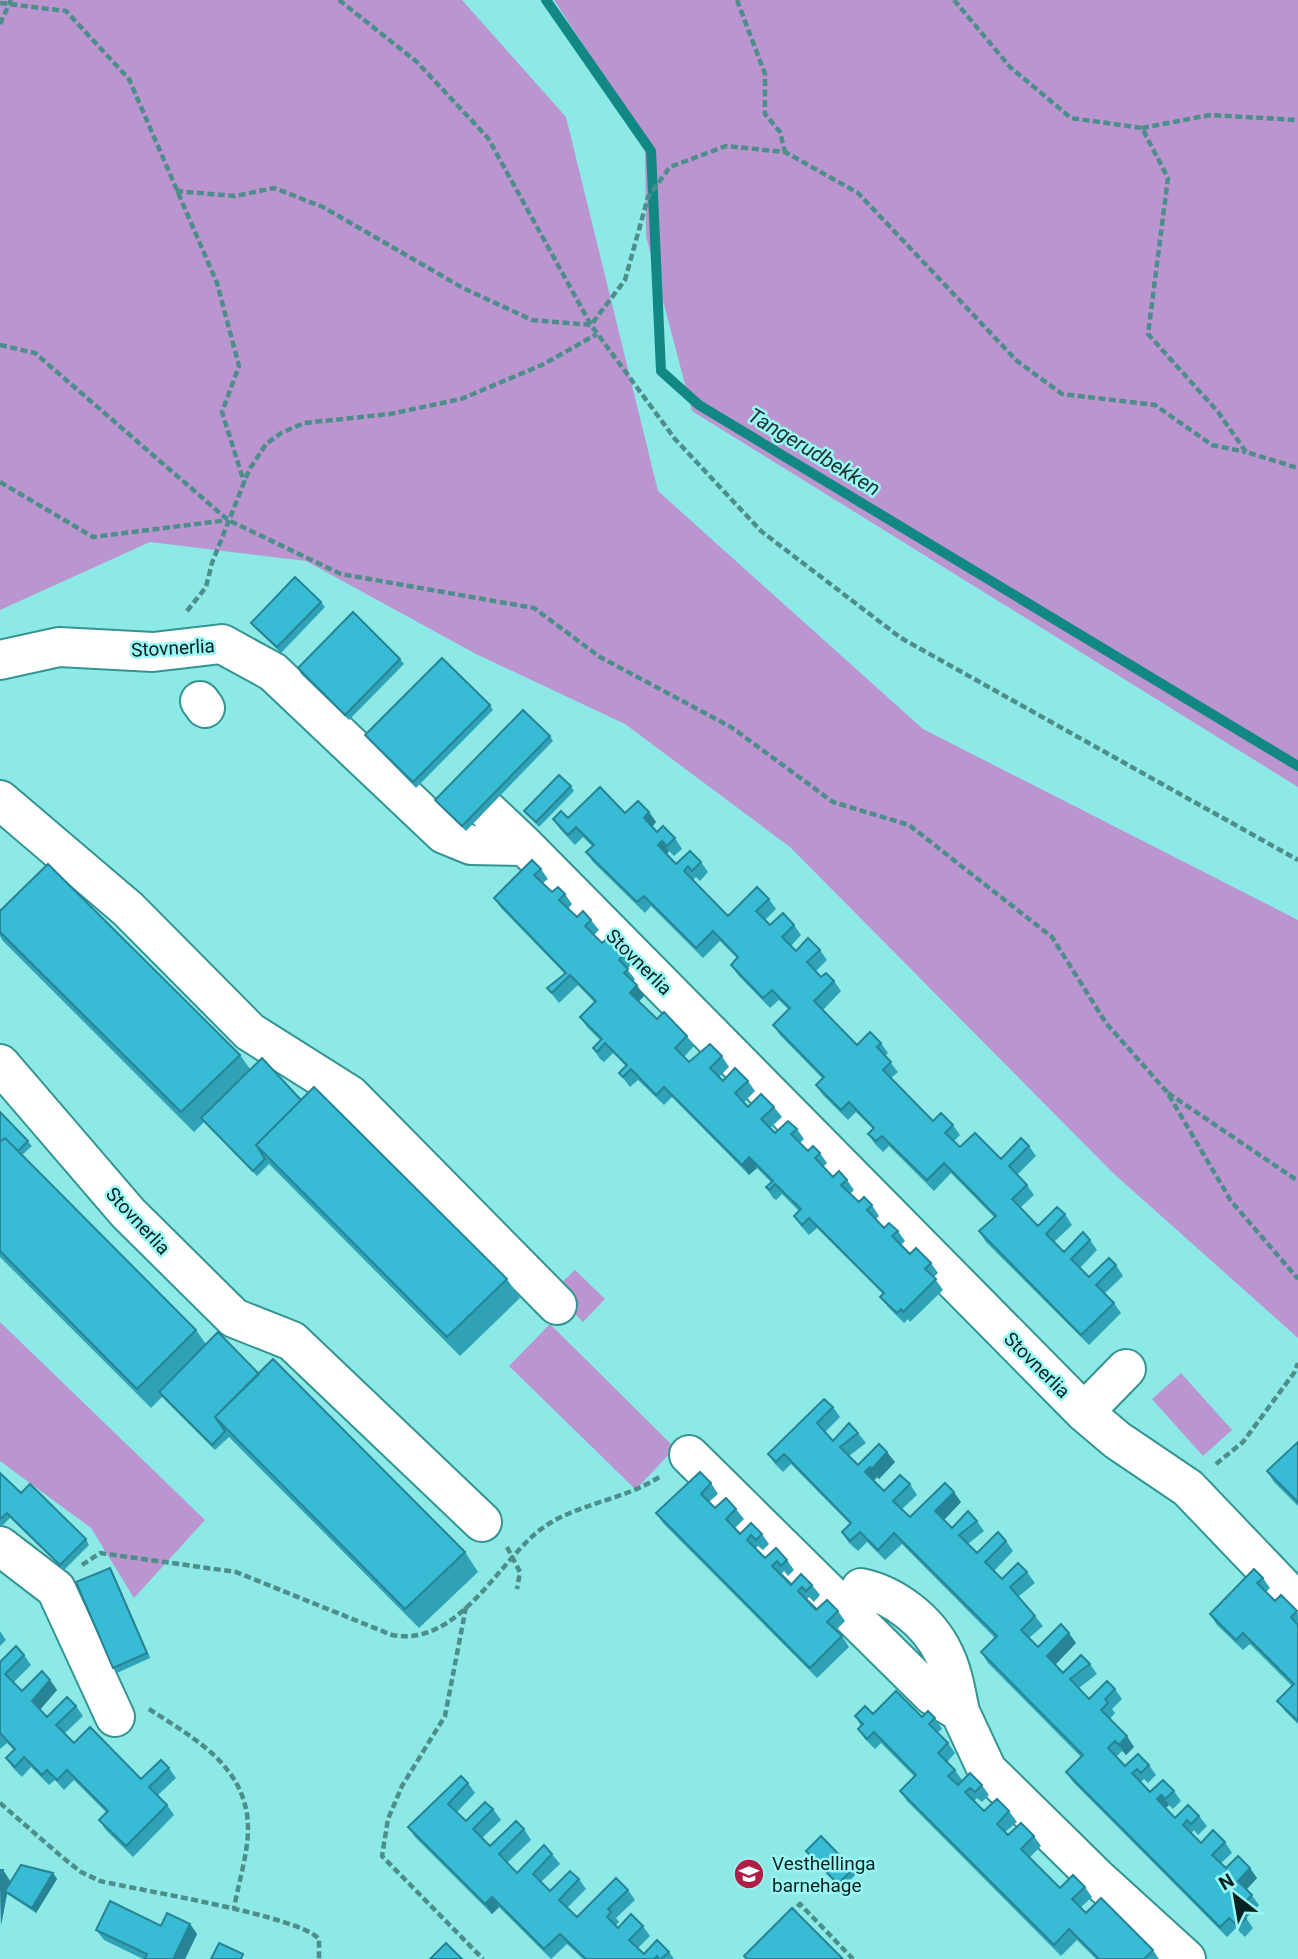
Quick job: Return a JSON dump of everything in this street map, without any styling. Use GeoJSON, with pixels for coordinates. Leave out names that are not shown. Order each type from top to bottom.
{"type":"FeatureCollection","features":[{"type":"Feature","properties":{"kind":"street","name":"Stovnerlia"},"geometry":{"type":"LineString","coordinates":[[0,660],[59,648],[153,652],[222,645],[272,672],[444,834],[471,845],[525,846],[1084,1412],[1117,1440],[1188,1488],[1298,1603]]}},
{"type":"Feature","properties":{"kind":"street"},"geometry":{"type":"LineString","coordinates":[[0,800],[128,909],[250,1032],[351,1095],[557,1305]]}},
{"type":"Feature","properties":{"kind":"street"},"geometry":{"type":"LineString","coordinates":[[488,811],[525,846]]}},
{"type":"Feature","properties":{"kind":"street","name":"Stovnerlia"},"geometry":{"type":"LineString","coordinates":[[0,1063],[128,1213],[234,1318],[292,1340],[482,1522]]}},
{"type":"Feature","properties":{"kind":"street"},"geometry":{"type":"LineString","coordinates":[[1084,1412],[1126,1369]]}},
{"type":"Feature","properties":{"kind":"street"},"geometry":{"type":"LineString","coordinates":[[689,1455],[932,1695],[960,1712]]}},
{"type":"Feature","properties":{"kind":"street"},"geometry":{"type":"LineString","coordinates":[[0,1546],[56,1589],[128,1711]]}},
{"type":"Feature","properties":{"kind":"street"},"geometry":{"type":"LineString","coordinates":[[861,1588],[889,1596],[932,1635],[945,1655],[960,1712],[987,1770],[1097,1878],[1186,1959]]}},
{"type":"Feature","properties":{"kind":"path"},"geometry":{"type":"LineString","coordinates":[[340,0],[426,71],[488,138],[597,334],[675,439],[761,531],[858,608],[901,638],[1298,860]]}},
{"type":"Feature","properties":{"kind":"path"},"geometry":{"type":"LineString","coordinates":[[737,0],[765,74],[765,114],[780,132],[785,152]]}},
{"type":"Feature","properties":{"kind":"path"},"geometry":{"type":"LineString","coordinates":[[954,0],[1010,67],[1071,118],[1142,128],[1210,115],[1298,120]]}},
{"type":"Feature","properties":{"kind":"path"},"geometry":{"type":"LineString","coordinates":[[0,24],[11,2]]}},
{"type":"Feature","properties":{"kind":"path"},"geometry":{"type":"LineString","coordinates":[[0,3],[11,2],[66,11],[129,79],[216,283],[239,366],[222,412],[244,482]]}},
{"type":"Feature","properties":{"kind":"path"},"geometry":{"type":"LineString","coordinates":[[1142,128],[1168,178],[1148,334],[1218,412],[1246,452]]}},
{"type":"Feature","properties":{"kind":"path"},"geometry":{"type":"LineString","coordinates":[[591,325],[625,280],[648,197],[670,167],[726,146],[785,152],[858,193],[1017,361],[1062,394],[1154,405],[1212,444],[1298,468]]}},
{"type":"Feature","properties":{"kind":"path"},"geometry":{"type":"LineString","coordinates":[[176,191],[235,196],[274,188],[323,207],[463,288],[532,320],[591,325]]}},
{"type":"Feature","properties":{"kind":"path"},"geometry":{"type":"LineString","coordinates":[[153,652],[206,587],[228,520],[244,482],[266,444],[304,423],[390,414],[461,399],[542,365],[597,334]]}},
{"type":"Feature","properties":{"kind":"path"},"geometry":{"type":"LineString","coordinates":[[0,345],[36,353],[228,520],[341,575],[534,608],[600,657],[731,727],[833,802],[909,825],[1052,937],[1106,1023],[1167,1092],[1231,1201],[1298,1279]]}},
{"type":"Feature","properties":{"kind":"path"},"geometry":{"type":"LineString","coordinates":[[0,482],[93,537],[228,520]]}},
{"type":"Feature","properties":{"kind":"path"},"geometry":{"type":"LineString","coordinates":[[1167,1092],[1298,1181]]}},
{"type":"Feature","properties":{"kind":"path"},"geometry":{"type":"LineString","coordinates":[[1188,1488],[1243,1441],[1294,1373],[1298,1363]]}},
{"type":"Feature","properties":{"kind":"path"},"geometry":{"type":"LineString","coordinates":[[56,1589],[100,1553],[236,1572],[392,1635],[407,1638],[425,1636],[466,1606],[513,1556],[550,1524],[644,1487],[689,1455]]}},
{"type":"Feature","properties":{"kind":"path"},"geometry":{"type":"LineString","coordinates":[[482,1522],[513,1556],[520,1572],[517,1589]]}},
{"type":"Feature","properties":{"kind":"path"},"geometry":{"type":"LineString","coordinates":[[466,1606],[445,1716],[387,1819],[382,1856],[483,1959]]}},
{"type":"Feature","properties":{"kind":"path"},"geometry":{"type":"LineString","coordinates":[[128,1711],[197,1740],[223,1762],[237,1783],[246,1806],[248,1831],[233,1909]]}},
{"type":"Feature","properties":{"kind":"path"},"geometry":{"type":"LineString","coordinates":[[0,1803],[81,1872],[100,1881],[261,1915],[316,1935],[319,1959]]}},
{"type":"Feature","properties":{"kind":"path"},"geometry":{"type":"LineString","coordinates":[[781,1922],[800,1904],[853,1959]]}},
{"type":"Feature","properties":{"kind":"shaded area"},"geometry":{"type":"Polygon","coordinates":[[[0,0],[462,0],[566,117],[658,491],[923,729],[1298,920],[1298,1338],[1113,1173],[790,847],[625,724],[476,654],[306,561],[150,542],[0,610],[0,0]]]}},
{"type":"Feature","properties":{"kind":"shaded area"},"geometry":{"type":"Polygon","coordinates":[[[554,0],[1298,0],[1298,787],[692,411],[646,236],[645,140],[554,0]]]}},
{"type":"Feature","properties":{"kind":"shaded area"},"geometry":{"type":"Polygon","coordinates":[[[575,1270],[605,1299],[583,1322],[553,1291],[575,1270]]]}},
{"type":"Feature","properties":{"kind":"shaded area"},"geometry":{"type":"Polygon","coordinates":[[[0,1322],[205,1520],[134,1598],[91,1528],[0,1461],[0,1322]]]}},
{"type":"Feature","properties":{"kind":"shaded area"},"geometry":{"type":"Polygon","coordinates":[[[550,1324],[675,1448],[640,1485],[634,1488],[509,1366],[550,1324]]]}},
{"type":"Feature","properties":{"kind":"shaded area"},"geometry":{"type":"Polygon","coordinates":[[[1181,1373],[1232,1430],[1203,1456],[1152,1399],[1181,1373]]]}},
{"type":"Feature","properties":{"kind":"building"},"geometry":{"type":"Polygon","coordinates":[[[295,577],[321,602],[277,647],[251,623],[295,577]]]}},
{"type":"Feature","properties":{"kind":"building"},"geometry":{"type":"Polygon","coordinates":[[[353,612],[400,659],[345,715],[298,668],[353,612]]]}},
{"type":"Feature","properties":{"kind":"building"},"geometry":{"type":"Polygon","coordinates":[[[442,658],[490,705],[413,782],[365,735],[442,658]]]}},
{"type":"Feature","properties":{"kind":"building"},"geometry":{"type":"Polygon","coordinates":[[[523,710],[550,736],[462,826],[435,800],[523,710]]]}},
{"type":"Feature","properties":{"kind":"building"},"geometry":{"type":"Polygon","coordinates":[[[559,775],[571,786],[536,822],[524,811],[559,775]]]}},
{"type":"Feature","properties":{"kind":"building"},"geometry":{"type":"Polygon","coordinates":[[[600,787],[625,813],[638,801],[649,812],[644,818],[657,832],[663,826],[675,838],[667,846],[662,841],[658,845],[676,864],[690,851],[701,862],[692,871],[688,866],[684,871],[728,916],[757,887],[769,899],[756,911],[770,925],[783,913],[794,925],[782,937],[796,951],[808,938],[820,950],[807,962],[821,977],[826,973],[834,981],[814,1001],[857,1045],[870,1032],[881,1043],[877,1047],[891,1062],[883,1070],[933,1121],[941,1113],[953,1125],[945,1133],[960,1147],[975,1133],[1001,1159],[1021,1138],[1029,1146],[1009,1166],[1027,1185],[1012,1199],[1038,1226],[1057,1207],[1065,1214],[1046,1234],[1064,1252],[1083,1232],[1090,1240],[1071,1259],[1089,1277],[1109,1258],[1116,1265],[1096,1285],[1114,1303],[1081,1335],[979,1231],[996,1216],[944,1163],[927,1180],[882,1136],[876,1141],[868,1134],[874,1128],[849,1102],[841,1110],[816,1085],[824,1077],[773,1025],[790,1008],[772,990],[763,998],[731,965],[738,957],[713,931],[696,948],[644,896],[637,902],[586,852],[594,845],[576,827],[568,835],[553,819],[561,811],[568,818],[600,787]]]}},
{"type":"Feature","properties":{"kind":"building"},"geometry":{"type":"Polygon","coordinates":[[[532,860],[541,869],[534,875],[552,892],[558,887],[565,894],[559,900],[577,917],[583,911],[591,920],[585,926],[602,943],[609,937],[625,954],[619,960],[628,969],[624,973],[637,985],[630,993],[657,1019],[664,1012],[687,1036],[675,1048],[689,1062],[710,1044],[722,1056],[710,1068],[723,1081],[735,1068],[748,1081],[735,1093],[748,1107],[761,1094],[774,1107],[761,1119],[775,1133],[788,1121],[797,1129],[791,1134],[808,1151],[813,1146],[820,1153],[815,1158],[833,1177],[839,1171],[847,1180],[841,1185],[859,1202],[864,1197],[872,1205],[867,1210],[884,1228],[889,1223],[898,1231],[892,1236],[910,1254],[916,1248],[931,1263],[925,1269],[936,1279],[903,1312],[901,1309],[897,1313],[880,1297],[884,1293],[809,1218],[802,1225],[794,1216],[801,1209],[775,1184],[769,1190],[766,1187],[773,1181],[749,1157],[742,1165],[664,1087],[656,1095],[631,1069],[623,1077],[619,1073],[627,1065],[605,1043],[597,1052],[593,1048],[602,1039],[580,1017],[596,1001],[570,975],[552,993],[547,988],[566,973],[494,898],[532,860]]]}},
{"type":"Feature","properties":{"kind":"building"},"geometry":{"type":"Polygon","coordinates":[[[48,864],[240,1055],[181,1112],[0,932],[0,911],[48,864]]]}},
{"type":"Feature","properties":{"kind":"building"},"geometry":{"type":"Polygon","coordinates":[[[262,1058],[301,1100],[256,1145],[265,1159],[253,1171],[201,1118],[262,1058]]]}},
{"type":"Feature","properties":{"kind":"building"},"geometry":{"type":"Polygon","coordinates":[[[314,1087],[507,1279],[447,1337],[256,1145],[314,1087]]]}},
{"type":"Feature","properties":{"kind":"building"},"geometry":{"type":"Polygon","coordinates":[[[0,1112],[28,1141],[18,1151],[5,1138],[0,1142],[0,1112]]]}},
{"type":"Feature","properties":{"kind":"building"},"geometry":{"type":"Polygon","coordinates":[[[5,1138],[196,1330],[137,1389],[0,1251],[0,1142],[5,1138]]]}},
{"type":"Feature","properties":{"kind":"building"},"geometry":{"type":"Polygon","coordinates":[[[218,1332],[259,1374],[215,1417],[225,1431],[212,1445],[159,1392],[218,1332]]]}},
{"type":"Feature","properties":{"kind":"building"},"geometry":{"type":"Polygon","coordinates":[[[273,1359],[465,1552],[405,1609],[215,1417],[273,1359]]]}},
{"type":"Feature","properties":{"kind":"building"},"geometry":{"type":"Polygon","coordinates":[[[824,1399],[833,1407],[817,1423],[833,1441],[849,1423],[858,1433],[840,1447],[858,1465],[879,1444],[887,1452],[872,1469],[870,1467],[865,1472],[884,1491],[900,1475],[910,1484],[893,1501],[910,1517],[945,1483],[954,1492],[935,1511],[952,1528],[968,1511],[977,1521],[959,1535],[977,1553],[998,1532],[1006,1541],[985,1562],[1002,1579],[1018,1563],[1027,1572],[1010,1587],[1035,1616],[1021,1630],[1038,1647],[1061,1624],[1069,1633],[1047,1656],[1063,1673],[1081,1655],[1090,1664],[1070,1679],[1089,1699],[1107,1681],[1115,1689],[1105,1699],[1108,1703],[1101,1710],[1127,1736],[1119,1745],[1115,1741],[1108,1748],[1125,1766],[1138,1754],[1149,1765],[1141,1773],[1137,1769],[1132,1773],[1150,1792],[1163,1780],[1174,1791],[1165,1799],[1161,1795],[1157,1799],[1175,1818],[1188,1805],[1199,1816],[1191,1824],[1187,1820],[1183,1825],[1201,1843],[1213,1830],[1225,1842],[1212,1855],[1226,1868],[1238,1856],[1250,1868],[1238,1881],[1252,1895],[1237,1910],[1246,1918],[1238,1926],[1229,1918],[1220,1927],[1066,1772],[1083,1755],[981,1652],[997,1636],[894,1533],[878,1550],[860,1532],[850,1541],[842,1532],[851,1523],[784,1454],[776,1462],[768,1454],[824,1399]]]}},
{"type":"Feature","properties":{"kind":"building"},"geometry":{"type":"Polygon","coordinates":[[[1298,1442],[1298,1502],[1267,1471],[1298,1442]]]}},
{"type":"Feature","properties":{"kind":"building"},"geometry":{"type":"Polygon","coordinates":[[[700,1472],[711,1483],[701,1494],[715,1508],[726,1498],[736,1509],[726,1519],[740,1534],[751,1523],[762,1534],[756,1540],[751,1535],[747,1540],[765,1558],[776,1548],[787,1560],[781,1566],[777,1561],[772,1566],[791,1585],[801,1574],[812,1585],[806,1591],[802,1587],[798,1591],[816,1610],[827,1600],[838,1611],[827,1622],[842,1636],[810,1668],[656,1513],[700,1472]]]}},
{"type":"Feature","properties":{"kind":"building"},"geometry":{"type":"Polygon","coordinates":[[[0,1473],[21,1493],[30,1484],[86,1539],[60,1565],[7,1513],[0,1519],[0,1473]]]}},
{"type":"Feature","properties":{"kind":"building"},"geometry":{"type":"Polygon","coordinates":[[[110,1568],[147,1653],[113,1668],[76,1582],[110,1568]]]}},
{"type":"Feature","properties":{"kind":"building"},"geometry":{"type":"Polygon","coordinates":[[[1254,1569],[1263,1578],[1257,1583],[1275,1601],[1281,1595],[1297,1611],[1291,1617],[1298,1625],[1298,1721],[1277,1701],[1294,1684],[1243,1633],[1236,1640],[1210,1614],[1254,1569]]]}},
{"type":"Feature","properties":{"kind":"building"},"geometry":{"type":"Polygon","coordinates":[[[16,1646],[24,1655],[5,1674],[22,1691],[42,1671],[50,1680],[32,1701],[47,1717],[67,1697],[76,1706],[56,1725],[74,1743],[90,1727],[141,1779],[161,1760],[169,1768],[149,1787],[167,1805],[126,1846],[99,1820],[108,1811],[67,1770],[57,1780],[47,1770],[42,1775],[24,1757],[15,1767],[6,1758],[15,1749],[0,1733],[0,1662],[16,1646]]]}},
{"type":"Feature","properties":{"kind":"building"},"geometry":{"type":"Polygon","coordinates":[[[896,1691],[922,1717],[928,1711],[935,1718],[929,1724],[948,1743],[938,1753],[955,1770],[948,1776],[958,1785],[970,1773],[982,1785],[975,1792],[970,1788],[965,1792],[984,1811],[997,1799],[1009,1811],[997,1824],[1008,1835],[1021,1823],[1034,1836],[1021,1849],[1060,1888],[1073,1875],[1085,1887],[1072,1899],[1086,1913],[1101,1898],[1153,1950],[1144,1959],[1099,1959],[1069,1929],[1054,1945],[900,1791],[916,1775],[874,1732],[867,1739],[858,1729],[863,1724],[855,1716],[865,1706],[873,1714],[896,1691]]]}},
{"type":"Feature","properties":{"kind":"building"},"geometry":{"type":"Polygon","coordinates":[[[461,1776],[468,1783],[448,1804],[466,1821],[485,1802],[493,1809],[473,1829],[490,1846],[516,1821],[524,1829],[499,1854],[517,1873],[544,1845],[552,1854],[533,1874],[550,1891],[570,1871],[579,1879],[559,1900],[577,1917],[616,1878],[628,1890],[608,1909],[611,1912],[607,1917],[618,1928],[631,1914],[643,1926],[629,1940],[644,1954],[657,1940],[669,1952],[661,1959],[657,1956],[654,1959],[586,1959],[560,1934],[544,1949],[492,1897],[485,1904],[408,1827],[461,1776]]]}},
{"type":"Feature","properties":{"kind":"building"},"geometry":{"type":"Polygon","coordinates":[[[821,1836],[853,1869],[838,1884],[806,1851],[821,1836]]]}},
{"type":"Feature","properties":{"kind":"building"},"geometry":{"type":"Polygon","coordinates":[[[21,1865],[53,1873],[32,1908],[5,1891],[21,1865]]]}},
{"type":"Feature","properties":{"kind":"building"},"geometry":{"type":"Polygon","coordinates":[[[110,1901],[161,1926],[167,1913],[190,1924],[173,1959],[145,1959],[147,1954],[96,1930],[110,1901]]]}},
{"type":"Feature","properties":{"kind":"building"},"geometry":{"type":"Polygon","coordinates":[[[792,1908],[843,1959],[747,1959],[744,1956],[792,1908]]]}},
{"type":"Feature","properties":{"kind":"building"},"geometry":{"type":"Polygon","coordinates":[[[219,1943],[243,1954],[241,1959],[211,1959],[219,1943]]]}},
{"type":"Feature","properties":{"kind":"building"},"geometry":{"type":"Polygon","coordinates":[[[446,1943],[462,1959],[430,1959],[446,1943]]]}},
{"type":"Feature","properties":{"kind":"waterway","name":"Tangerudbekken"},"geometry":{"type":"LineString","coordinates":[[546,0],[651,151],[661,371],[699,405],[1298,766]]}},
{"type":"Feature","properties":{"kind":"place","name":"Vesthellinga barnehage"},"geometry":{"type":"Point","coordinates":[749,1874]}}]}
